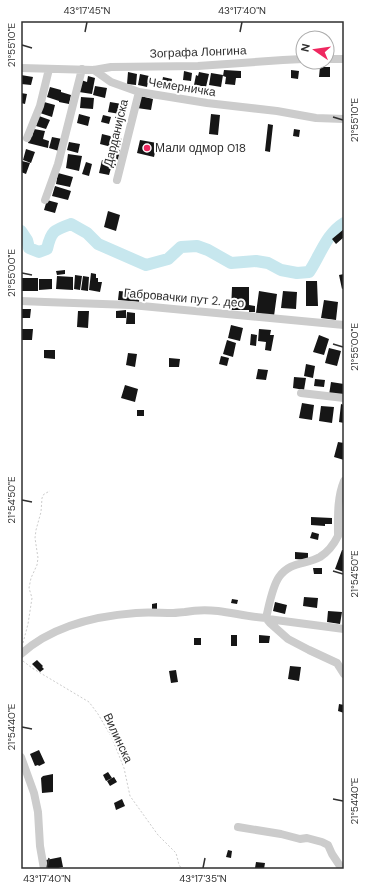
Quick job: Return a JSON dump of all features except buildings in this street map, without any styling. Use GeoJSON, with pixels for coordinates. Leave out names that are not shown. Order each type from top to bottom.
{"type":"FeatureCollection","features":[{"type":"Feature","properties":{"kind":"street","name":"Зографа Лонгина"},"geometry":{"type":"LineString","coordinates":[[94,70],[111,67],[198,66],[295,59]]}},
{"type":"Feature","properties":{"kind":"street"},"geometry":{"type":"LineString","coordinates":[[21,68],[94,70]]}},
{"type":"Feature","properties":{"kind":"street"},"geometry":{"type":"LineString","coordinates":[[27,138],[40,106],[50,69]]}},
{"type":"Feature","properties":{"kind":"street"},"geometry":{"type":"LineString","coordinates":[[45,200],[58,164],[82,69]]}},
{"type":"Feature","properties":{"kind":"street","name":"Чемерничка"},"geometry":{"type":"LineString","coordinates":[[94,70],[110,82],[138,92],[207,103],[277,111],[316,118],[344,119]]}},
{"type":"Feature","properties":{"kind":"street","name":"Дарданијска"},"geometry":{"type":"LineString","coordinates":[[117,180],[138,92]]}},
{"type":"Feature","properties":{"kind":"street","name":"Габровачки пут 2. део"},"geometry":{"type":"LineString","coordinates":[[21,301],[131,304],[344,325]]}},
{"type":"Feature","properties":{"kind":"street"},"geometry":{"type":"LineString","coordinates":[[301,392],[344,398]]}},
{"type":"Feature","properties":{"kind":"street"},"geometry":{"type":"LineString","coordinates":[[268,620],[275,584],[282,573],[294,565],[324,554],[341,537],[339,501],[344,481]]}},
{"type":"Feature","properties":{"kind":"street"},"geometry":{"type":"LineString","coordinates":[[21,656],[28,648],[49,635],[84,621],[116,614],[152,612],[174,613],[204,610],[344,630]]}},
{"type":"Feature","properties":{"kind":"street"},"geometry":{"type":"LineString","coordinates":[[268,620],[288,639],[337,663],[343,670]]}},
{"type":"Feature","properties":{"kind":"street"},"geometry":{"type":"LineString","coordinates":[[21,757],[34,793],[38,812],[40,846],[44,869]]}},
{"type":"Feature","properties":{"kind":"street"},"geometry":{"type":"LineString","coordinates":[[238,827],[322,842],[328,845],[332,854],[343,869]]}},
{"type":"Feature","properties":{"kind":"path"},"geometry":{"type":"LineString","coordinates":[[21,656],[32,598],[29,588],[38,558],[34,538],[41,512],[42,498],[44,494],[50,491]]}},
{"type":"Feature","properties":{"kind":"path","name":"Вилинска"},"geometry":{"type":"LineString","coordinates":[[21,656],[32,668],[90,702],[112,738],[124,768],[130,796],[158,835],[176,854],[179,865],[182,869]]}},
{"type":"Feature","properties":{"kind":"waterway"},"geometry":{"type":"LineString","coordinates":[[21,231],[27,240],[29,248],[39,252],[47,249],[50,238],[54,232],[71,224],[87,233],[98,244],[146,265],[168,259],[181,247],[197,246],[208,250],[231,263],[256,261],[268,263],[281,270],[297,273],[309,272],[332,233],[344,223]]}},
{"type":"Feature","properties":{"kind":"place","name":"Мали одмор 018"},"geometry":{"type":"Point","coordinates":[147,148]}}]}
